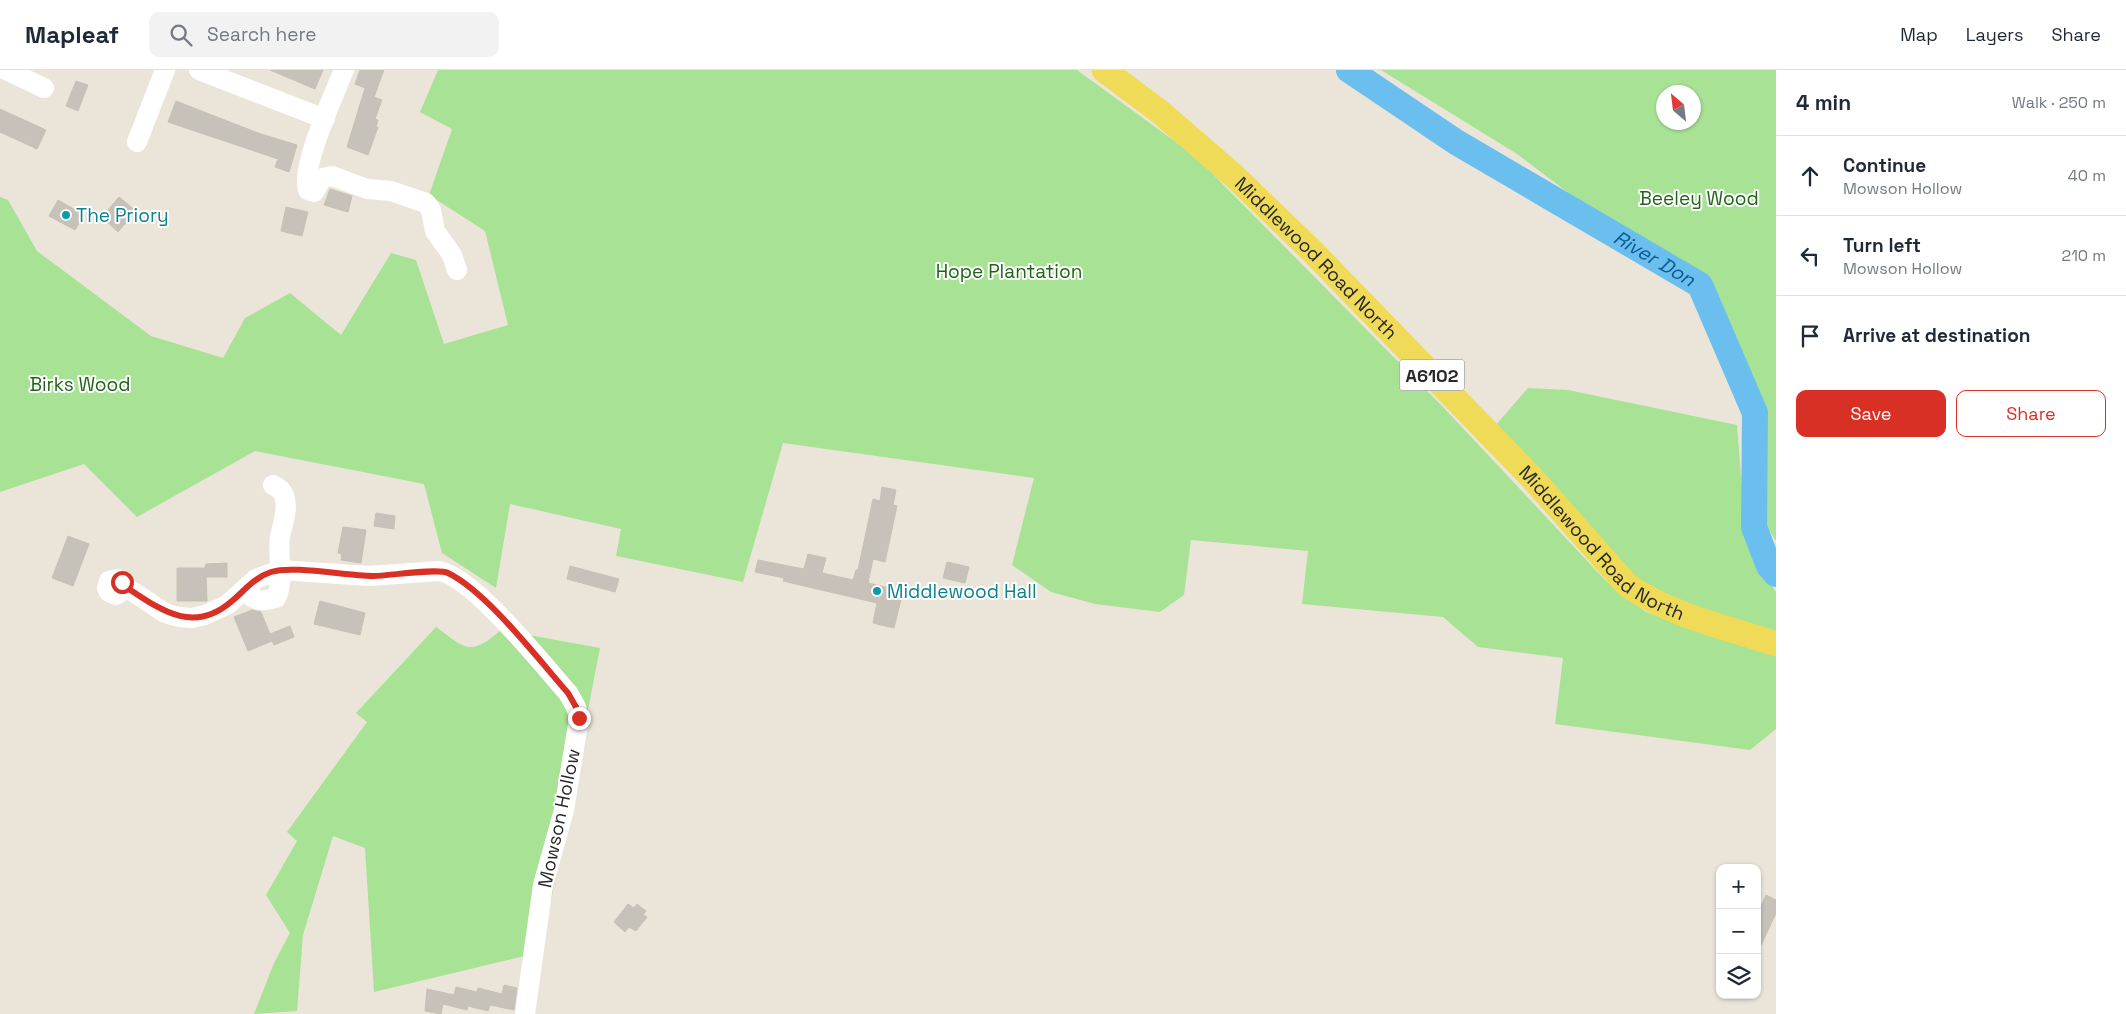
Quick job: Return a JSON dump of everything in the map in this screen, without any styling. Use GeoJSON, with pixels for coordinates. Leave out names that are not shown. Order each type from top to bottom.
{"type":"FeatureCollection","features":[{"type":"Feature","properties":{"kind":"main road","name":"Middlewood Road North"},"geometry":{"type":"LineString","coordinates":[[1116,73],[1233,175],[1312,251],[1533,479],[1628,585],[1645,598],[1672,610],[1776,644]]}},
{"type":"Feature","properties":{"kind":"street"},"geometry":{"type":"LineString","coordinates":[[6,70],[44,88]]}},
{"type":"Feature","properties":{"kind":"street"},"geometry":{"type":"LineString","coordinates":[[137,142],[165,70]]}},
{"type":"Feature","properties":{"kind":"street"},"geometry":{"type":"LineString","coordinates":[[199,70],[325,119]]}},
{"type":"Feature","properties":{"kind":"street"},"geometry":{"type":"LineString","coordinates":[[344,70],[311,157],[306,184],[308,190],[314,192],[322,178],[332,176],[367,189],[391,191],[426,203],[431,210],[434,231],[452,255],[457,270]]}},
{"type":"Feature","properties":{"kind":"street"},"geometry":{"type":"LineString","coordinates":[[123,585],[165,613],[179,617],[199,616],[216,611],[228,605],[244,591],[253,599],[264,602],[276,598],[280,589],[280,537],[285,514],[285,498],[280,488],[273,485]]}},
{"type":"Feature","properties":{"kind":"street","name":"Mowson Hollow"},"geometry":{"type":"LineString","coordinates":[[280,570],[369,576],[445,572],[459,579],[496,612],[568,693],[576,707],[579,718],[578,727],[564,810],[543,885],[525,1014]]}},
{"type":"Feature","properties":{"kind":"green space","name":"Hope Plantation"},"geometry":{"type":"Polygon","coordinates":[[[438,70],[1077,70],[1195,156],[1444,408],[1606,581],[1646,612],[1776,655],[1776,729],[1750,750],[1555,724],[1563,658],[1478,647],[1443,617],[1302,604],[1308,551],[1191,540],[1184,595],[1160,612],[1095,604],[1051,592],[1012,565],[1034,478],[783,443],[743,582],[616,556],[621,529],[510,504],[496,588],[442,553],[424,484],[255,451],[137,517],[84,464],[0,492],[0,197],[8,200],[37,251],[151,336],[223,358],[245,318],[290,293],[341,335],[391,253],[416,260],[444,344],[508,325],[485,231],[429,195],[452,129],[420,112],[438,70]]]}},
{"type":"Feature","properties":{"kind":"green space","name":"Beeley Wood"},"geometry":{"type":"Polygon","coordinates":[[[1381,70],[1776,70],[1776,541],[1767,527],[1763,450],[1727,328],[1658,261],[1517,154],[1381,70]]]}},
{"type":"Feature","properties":{"kind":"green space"},"geometry":{"type":"Polygon","coordinates":[[[1528,388],[1568,390],[1737,425],[1746,540],[1759,567],[1776,592],[1776,635],[1696,610],[1635,578],[1495,426],[1528,388]]]}},
{"type":"Feature","properties":{"kind":"green space"},"geometry":{"type":"Polygon","coordinates":[[[436,627],[454,641],[468,647],[482,644],[501,630],[600,648],[541,952],[374,992],[365,848],[333,836],[303,935],[297,1011],[254,1014],[274,963],[290,933],[266,895],[297,841],[287,832],[367,722],[356,713],[436,627]]]}},
{"type":"Feature","properties":{"kind":"building"},"geometry":{"type":"Polygon","coordinates":[[[270,70],[323,70],[315,89],[270,70]]]}},
{"type":"Feature","properties":{"kind":"building"},"geometry":{"type":"Polygon","coordinates":[[[360,70],[384,70],[374,97],[382,100],[375,119],[378,120],[376,127],[378,127],[368,155],[347,147],[365,88],[355,84],[360,70]]]}},
{"type":"Feature","properties":{"kind":"building"},"geometry":{"type":"Polygon","coordinates":[[[76,81],[88,85],[78,111],[66,106],[76,81]]]}},
{"type":"Feature","properties":{"kind":"building"},"geometry":{"type":"Polygon","coordinates":[[[176,101],[258,133],[297,145],[289,172],[275,167],[278,159],[168,122],[176,101]]]}},
{"type":"Feature","properties":{"kind":"building"},"geometry":{"type":"Polygon","coordinates":[[[0,109],[46,130],[37,149],[0,132],[0,109]]]}},
{"type":"Feature","properties":{"kind":"building"},"geometry":{"type":"Polygon","coordinates":[[[330,189],[352,196],[348,212],[324,205],[330,189]]]}},
{"type":"Feature","properties":{"kind":"building"},"geometry":{"type":"Polygon","coordinates":[[[119,197],[136,211],[118,232],[102,217],[119,197]]]}},
{"type":"Feature","properties":{"kind":"building","name":"The Priory"},"geometry":{"type":"Polygon","coordinates":[[[58,200],[84,215],[75,230],[49,216],[58,200]]]}},
{"type":"Feature","properties":{"kind":"building"},"geometry":{"type":"Polygon","coordinates":[[[286,207],[308,212],[302,236],[281,231],[286,207]]]}},
{"type":"Feature","properties":{"kind":"building"},"geometry":{"type":"Polygon","coordinates":[[[882,487],[896,490],[893,505],[897,506],[885,562],[873,559],[868,583],[903,591],[894,628],[873,623],[877,603],[783,581],[784,578],[755,572],[758,560],[804,569],[808,554],[826,558],[822,573],[853,580],[856,570],[858,570],[873,499],[880,501],[882,487]]]}},
{"type":"Feature","properties":{"kind":"building"},"geometry":{"type":"Polygon","coordinates":[[[376,513],[395,516],[394,529],[374,526],[376,513]]]}},
{"type":"Feature","properties":{"kind":"building"},"geometry":{"type":"Polygon","coordinates":[[[343,527],[366,530],[361,563],[341,560],[342,554],[338,553],[343,527]]]}},
{"type":"Feature","properties":{"kind":"building"},"geometry":{"type":"Polygon","coordinates":[[[68,536],[89,544],[73,586],[52,578],[68,536]]]}},
{"type":"Feature","properties":{"kind":"building"},"geometry":{"type":"Polygon","coordinates":[[[947,562],[969,567],[965,583],[943,578],[947,562]]]}},
{"type":"Feature","properties":{"kind":"building"},"geometry":{"type":"Polygon","coordinates":[[[227,563],[227,577],[206,577],[207,601],[177,601],[177,568],[205,568],[206,564],[227,563]]]}},
{"type":"Feature","properties":{"kind":"building"},"geometry":{"type":"Polygon","coordinates":[[[570,566],[619,579],[615,592],[567,579],[570,566]]]}},
{"type":"Feature","properties":{"kind":"building"},"geometry":{"type":"Polygon","coordinates":[[[320,601],[365,613],[360,635],[314,624],[320,601]]]}},
{"type":"Feature","properties":{"kind":"building"},"geometry":{"type":"Polygon","coordinates":[[[252,610],[261,612],[270,634],[290,626],[294,637],[274,645],[272,641],[248,651],[234,617],[252,610]]]}},
{"type":"Feature","properties":{"kind":"building"},"geometry":{"type":"Polygon","coordinates":[[[1766,895],[1776,900],[1776,913],[1761,945],[1761,909],[1766,895]]]}},
{"type":"Feature","properties":{"kind":"building"},"geometry":{"type":"Polygon","coordinates":[[[628,904],[634,908],[637,904],[646,911],[643,915],[647,917],[636,931],[629,927],[625,932],[614,922],[628,904]]]}},
{"type":"Feature","properties":{"kind":"building"},"geometry":{"type":"Polygon","coordinates":[[[504,985],[517,988],[514,1010],[490,1005],[488,1011],[468,1006],[467,1010],[443,1004],[441,1014],[425,1011],[427,989],[454,995],[456,987],[477,992],[478,988],[502,994],[504,985]]]}},
{"type":"Feature","properties":{"kind":"waterway","name":"River Don"},"geometry":{"type":"LineString","coordinates":[[1349,70],[1456,142],[1700,285],[1755,413],[1754,527],[1769,566],[1776,574]]}},
{"type":"Feature","properties":{"kind":"place","name":"The Priory"},"geometry":{"type":"Point","coordinates":[66,215]}},
{"type":"Feature","properties":{"kind":"place","name":"Middlewood Hall"},"geometry":{"type":"Point","coordinates":[877,591]}},
{"type":"Feature","properties":{"kind":"route"},"geometry":{"type":"LineString","coordinates":[[122,582],[123,585],[165,613],[192,618],[205,615],[228,605],[256,580],[269,572],[280,570],[369,576],[445,572],[459,579],[496,612],[568,693],[576,707],[579,718]]}},
{"type":"Feature","properties":{"kind":"park label","name":"Birks Wood"},"geometry":{"type":"Point","coordinates":[80,384]}}]}
